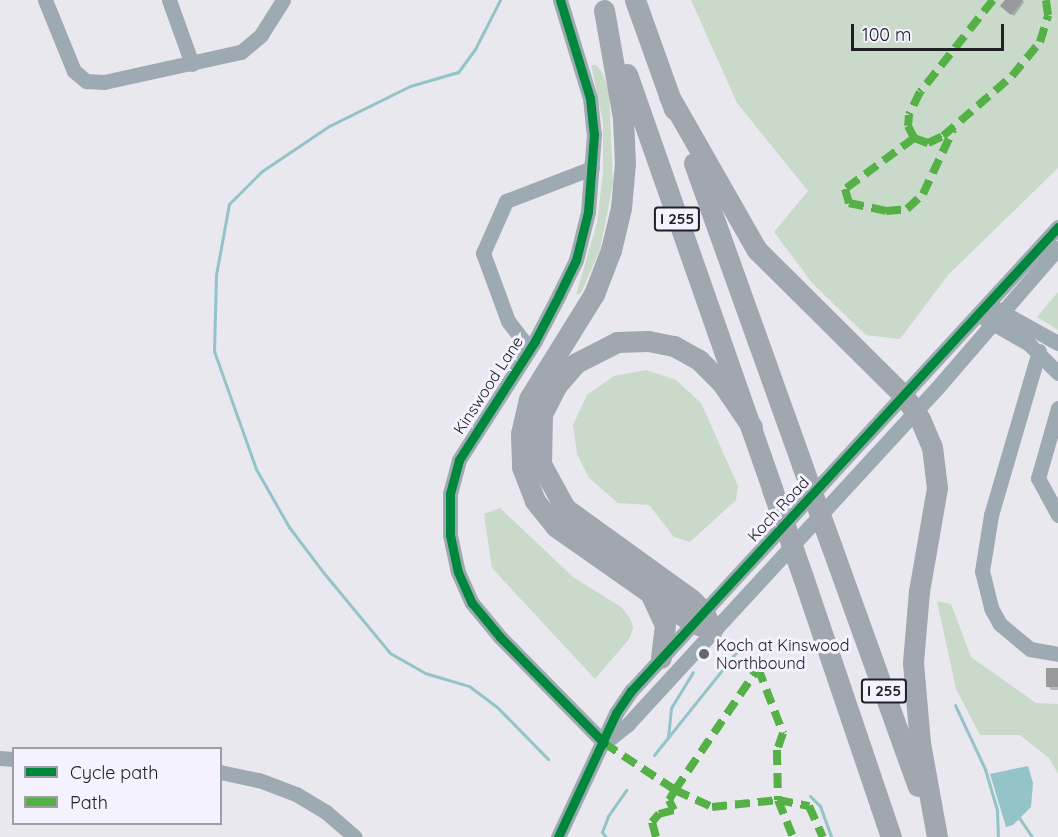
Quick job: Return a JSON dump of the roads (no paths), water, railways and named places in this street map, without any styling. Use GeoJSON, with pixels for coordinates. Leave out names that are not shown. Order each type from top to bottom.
{"type":"FeatureCollection","features":[{"type":"Feature","properties":{"kind":"highway","name":"I 255"},"geometry":{"type":"LineString","coordinates":[[635,0],[937,837]]}},
{"type":"Feature","properties":{"kind":"highway","name":"I 255"},"geometry":{"type":"LineString","coordinates":[[602,5],[752,427],[891,837]]}},
{"type":"Feature","properties":{"kind":"highway"},"geometry":{"type":"LineString","coordinates":[[602,5],[623,118],[625,163],[621,208],[611,250],[594,294],[529,399],[523,418],[520,449],[526,483],[545,515],[556,528],[649,592],[703,622]]}},
{"type":"Feature","properties":{"kind":"highway"},"geometry":{"type":"LineString","coordinates":[[669,96],[757,250],[909,404],[932,447],[937,474],[919,591],[913,663],[917,723],[937,837]]}},
{"type":"Feature","properties":{"kind":"highway"},"geometry":{"type":"LineString","coordinates":[[703,622],[565,508],[541,464],[542,414],[556,386],[576,363],[617,342],[648,340],[674,346],[699,360],[722,383],[752,427]]}},
{"type":"Feature","properties":{"kind":"highway"},"geometry":{"type":"LineString","coordinates":[[649,592],[665,625],[661,658]]}},
{"type":"Feature","properties":{"kind":"street"},"geometry":{"type":"LineString","coordinates":[[45,0],[65,56],[86,81],[104,82],[241,52],[261,35],[284,0]]}},
{"type":"Feature","properties":{"kind":"street"},"geometry":{"type":"LineString","coordinates":[[169,0],[192,64]]}},
{"type":"Feature","properties":{"kind":"street","name":"Kinswood Lane"},"geometry":{"type":"LineString","coordinates":[[560,0],[590,98],[594,135],[588,212],[576,260],[529,348],[459,460],[450,494],[450,535],[458,572],[472,603],[500,637],[604,742]]}},
{"type":"Feature","properties":{"kind":"street"},"geometry":{"type":"LineString","coordinates":[[529,348],[508,321],[483,253],[506,201],[592,168]]}},
{"type":"Feature","properties":{"kind":"street","name":"Koch Road"},"geometry":{"type":"LineString","coordinates":[[558,837],[616,713],[661,658],[703,622],[909,404],[990,313],[1058,227]]}},
{"type":"Feature","properties":{"kind":"street","name":"Koch Road"},"geometry":{"type":"LineString","coordinates":[[990,313],[1058,248]]}},
{"type":"Feature","properties":{"kind":"street"},"geometry":{"type":"LineString","coordinates":[[990,313],[1058,343]]}},
{"type":"Feature","properties":{"kind":"street"},"geometry":{"type":"LineString","coordinates":[[990,313],[1039,351],[1057,371]]}},
{"type":"Feature","properties":{"kind":"street"},"geometry":{"type":"LineString","coordinates":[[1039,351],[991,515],[982,571],[991,608],[1000,624],[1030,649],[1058,654]]}},
{"type":"Feature","properties":{"kind":"street"},"geometry":{"type":"LineString","coordinates":[[1058,409],[1038,478],[1058,515]]}},
{"type":"Feature","properties":{"kind":"street","name":"Koch Road"},"geometry":{"type":"LineString","coordinates":[[604,742],[628,724],[703,622]]}},
{"type":"Feature","properties":{"kind":"street"},"geometry":{"type":"LineString","coordinates":[[222,772],[259,780],[296,794],[326,812],[355,837]]}},
{"type":"Feature","properties":{"kind":"water"},"geometry":{"type":"Polygon","coordinates":[[[1028,766],[1033,783],[1031,807],[1013,825],[1006,827],[990,774],[1028,766]]]}},
{"type":"Feature","properties":{"kind":"waterway"},"geometry":{"type":"LineString","coordinates":[[500,0],[475,49],[458,72],[410,86],[329,126],[262,171],[229,204],[216,275],[214,351],[256,469],[289,527],[323,572],[390,653],[425,673],[469,686],[497,707],[548,759]]}},
{"type":"Feature","properties":{"kind":"waterway"},"geometry":{"type":"LineString","coordinates":[[654,755],[743,644]]}},
{"type":"Feature","properties":{"kind":"waterway"},"geometry":{"type":"LineString","coordinates":[[668,737],[671,708],[693,672]]}},
{"type":"Feature","properties":{"kind":"waterway"},"geometry":{"type":"LineString","coordinates":[[955,705],[985,769],[997,810],[998,837]]}},
{"type":"Feature","properties":{"kind":"waterway"},"geometry":{"type":"LineString","coordinates":[[606,837],[602,832],[608,816],[626,790]]}},
{"type":"Feature","properties":{"kind":"waterway"},"geometry":{"type":"LineString","coordinates":[[810,796],[820,806],[831,837]]}},
{"type":"Feature","properties":{"kind":"waterway"},"geometry":{"type":"LineString","coordinates":[[1018,816],[1032,837]]}},
{"type":"Feature","properties":{"kind":"place","name":"Koch at Kinswood Northbound"},"geometry":{"type":"Point","coordinates":[704,654]}}]}
